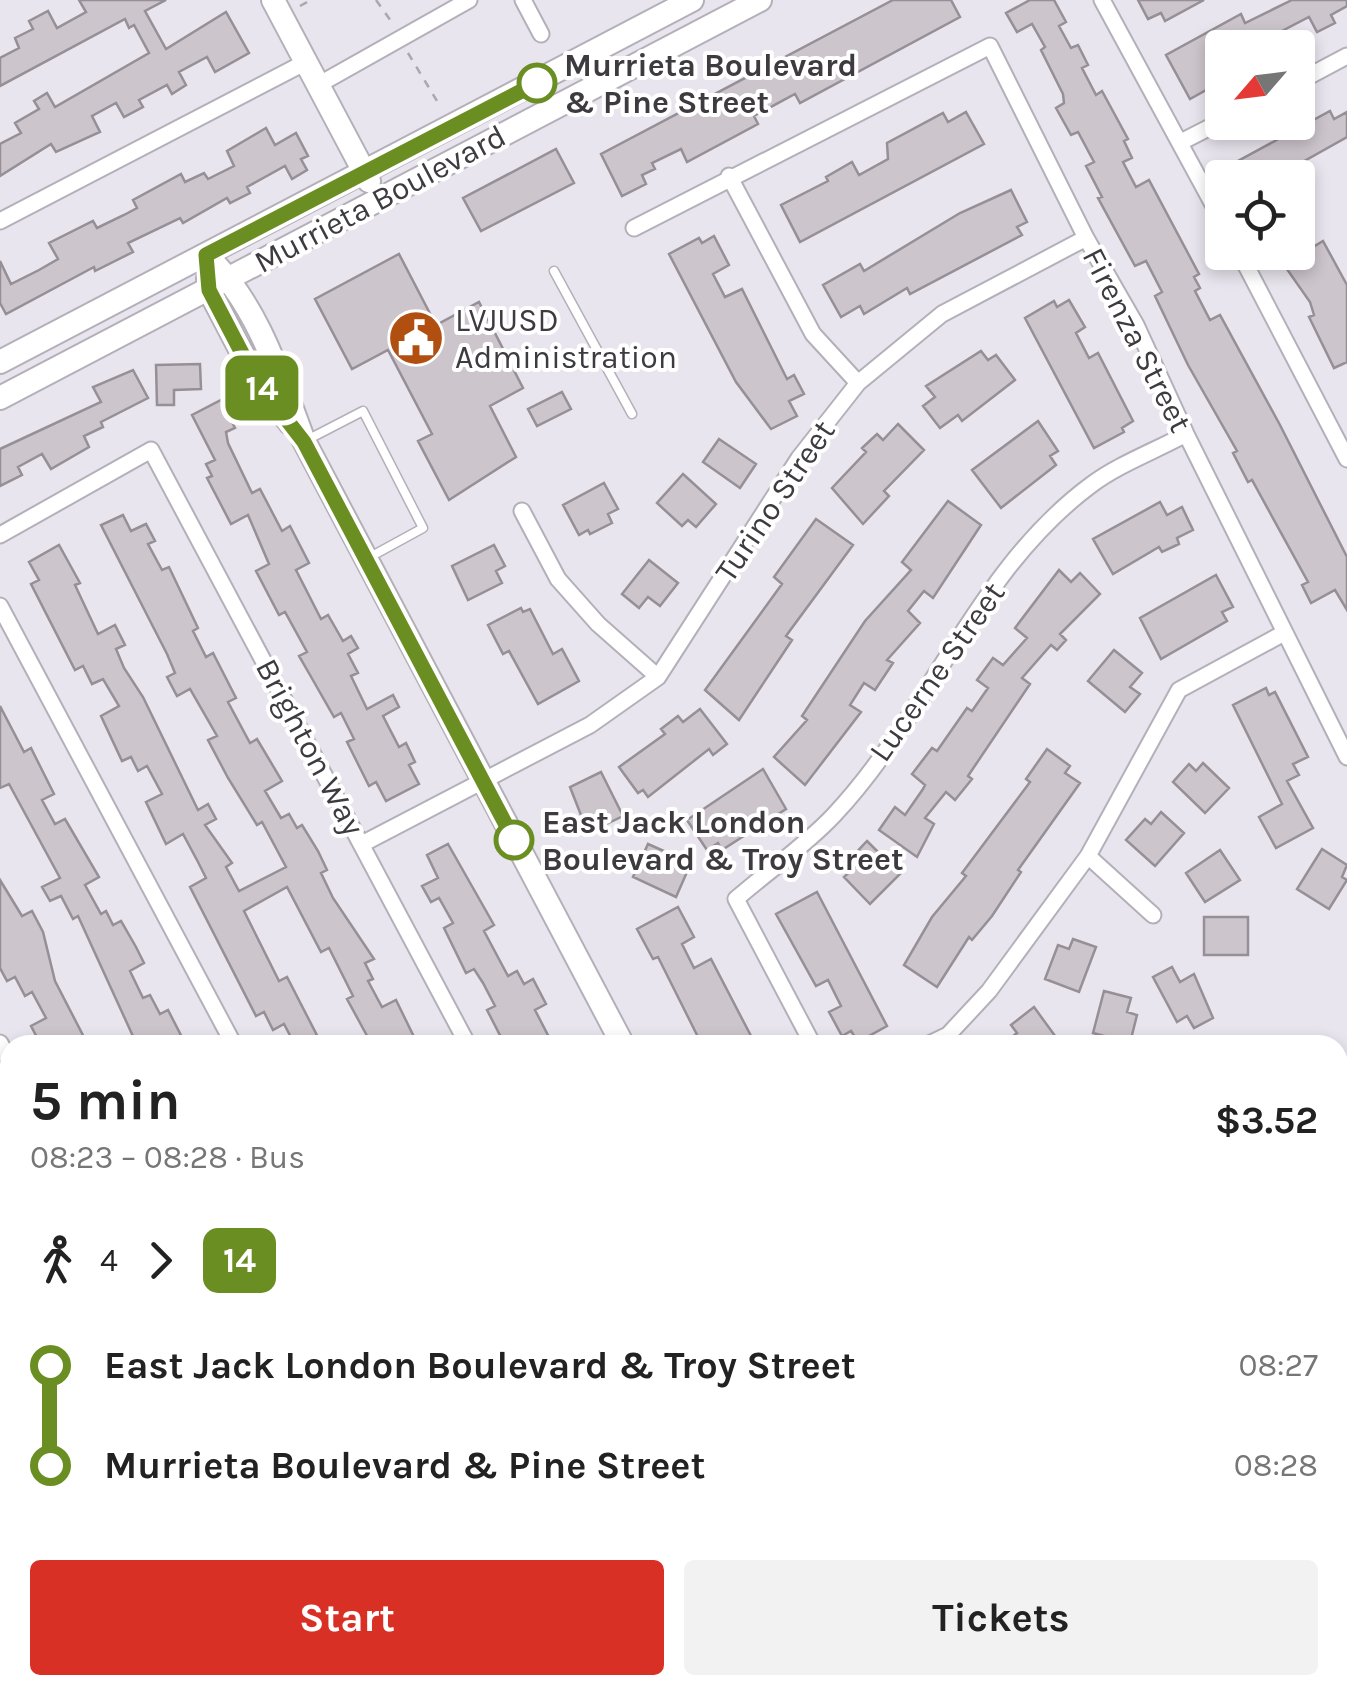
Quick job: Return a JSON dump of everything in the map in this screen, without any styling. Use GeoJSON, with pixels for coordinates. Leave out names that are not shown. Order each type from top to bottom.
{"type":"FeatureCollection","features":[{"type":"Feature","properties":{"kind":"main road"},"geometry":{"type":"LineString","coordinates":[[273,0],[378,197]]}},
{"type":"Feature","properties":{"kind":"main road","name":"Murrieta Boulevard"},"geometry":{"type":"LineString","coordinates":[[0,362],[692,0]]}},
{"type":"Feature","properties":{"kind":"main road","name":"Murrieta Boulevard"},"geometry":{"type":"LineString","coordinates":[[0,398],[209,290],[723,8],[760,0]]}},
{"type":"Feature","properties":{"kind":"main road"},"geometry":{"type":"LineString","coordinates":[[206,255],[230,278],[277,369],[304,442],[618,1035]]}},
{"type":"Feature","properties":{"kind":"main road"},"geometry":{"type":"LineString","coordinates":[[206,255],[209,290],[256,380],[304,442]]}},
{"type":"Feature","properties":{"kind":"street"},"geometry":{"type":"LineString","coordinates":[[524,0],[541,34]]}},
{"type":"Feature","properties":{"kind":"street"},"geometry":{"type":"LineString","coordinates":[[1102,0],[1205,187]]}},
{"type":"Feature","properties":{"kind":"street"},"geometry":{"type":"LineString","coordinates":[[318,85],[461,2]]}},
{"type":"Feature","properties":{"kind":"street","name":"Firenza Street"},"geometry":{"type":"LineString","coordinates":[[729,176],[990,46],[1086,238],[1136,325],[1347,757]]}},
{"type":"Feature","properties":{"kind":"street"},"geometry":{"type":"LineString","coordinates":[[1315,73],[1347,56]]}},
{"type":"Feature","properties":{"kind":"street"},"geometry":{"type":"LineString","coordinates":[[0,221],[306,62]]}},
{"type":"Feature","properties":{"kind":"street"},"geometry":{"type":"LineString","coordinates":[[1182,142],[1205,130]]}},
{"type":"Feature","properties":{"kind":"street"},"geometry":{"type":"LineString","coordinates":[[634,228],[729,176],[812,334],[858,383]]}},
{"type":"Feature","properties":{"kind":"street","name":"Turino Street"},"geometry":{"type":"LineString","coordinates":[[362,844],[590,725],[658,677],[799,458],[858,383],[942,314],[1086,238]]}},
{"type":"Feature","properties":{"kind":"street"},"geometry":{"type":"LineString","coordinates":[[1248,270],[1347,459]]}},
{"type":"Feature","properties":{"kind":"street","name":"Lucerne Street"},"geometry":{"type":"LineString","coordinates":[[808,1035],[736,899],[834,816],[885,750],[942,660],[1030,542],[1092,484],[1186,434]]}},
{"type":"Feature","properties":{"kind":"street","name":"Brighton Way"},"geometry":{"type":"LineString","coordinates":[[0,535],[151,450],[463,1035]]}},
{"type":"Feature","properties":{"kind":"street"},"geometry":{"type":"LineString","coordinates":[[522,511],[558,579],[598,624],[658,677]]}},
{"type":"Feature","properties":{"kind":"street"},"geometry":{"type":"LineString","coordinates":[[0,606],[229,1035]]}},
{"type":"Feature","properties":{"kind":"street"},"geometry":{"type":"LineString","coordinates":[[949,1035],[989,991],[1088,856],[1179,690],[1284,634]]}},
{"type":"Feature","properties":{"kind":"street"},"geometry":{"type":"LineString","coordinates":[[1088,856],[1153,915]]}},
{"type":"Feature","properties":{"kind":"lane"},"geometry":{"type":"LineString","coordinates":[[554,271],[632,414]]}},
{"type":"Feature","properties":{"kind":"lane"},"geometry":{"type":"LineString","coordinates":[[304,442],[363,411],[423,528],[366,559]]}},
{"type":"Feature","properties":{"kind":"path"},"geometry":{"type":"LineString","coordinates":[[298,6],[311,0]]}},
{"type":"Feature","properties":{"kind":"path"},"geometry":{"type":"LineString","coordinates":[[376,0],[441,108]]}},
{"type":"Feature","properties":{"kind":"building"},"geometry":{"type":"Polygon","coordinates":[[[79,0],[166,0],[145,11],[166,49],[226,12],[249,53],[215,72],[207,57],[179,72],[186,85],[172,94],[167,85],[139,100],[143,107],[124,117],[116,103],[92,116],[100,132],[56,152],[51,144],[0,176],[0,144],[21,133],[15,123],[39,109],[34,101],[47,93],[55,107],[149,53],[134,25],[129,28],[125,19],[0,86],[0,58],[19,48],[15,38],[33,29],[29,21],[48,11],[57,28],[86,12],[79,0]]]}},
{"type":"Feature","properties":{"kind":"building"},"geometry":{"type":"Polygon","coordinates":[[[893,0],[951,0],[960,17],[800,103],[795,94],[754,116],[758,124],[687,162],[681,149],[652,163],[655,169],[642,175],[646,184],[622,196],[601,154],[893,0]]]}},
{"type":"Feature","properties":{"kind":"building"},"geometry":{"type":"Polygon","coordinates":[[[1030,0],[1054,0],[1066,22],[1059,26],[1071,48],[1078,45],[1088,65],[1082,68],[1096,95],[1102,91],[1128,139],[1124,141],[1132,158],[1123,162],[1136,187],[1149,180],[1199,274],[1194,277],[1200,288],[1195,291],[1210,320],[1220,315],[1280,425],[1347,557],[1347,610],[1335,590],[1311,603],[1302,585],[1308,582],[1252,480],[1248,482],[1233,453],[1237,451],[1188,365],[1155,296],[1162,292],[1146,261],[1135,266],[1098,198],[1102,197],[1086,166],[1094,162],[1078,132],[1071,135],[1056,108],[1064,103],[1063,94],[1041,50],[1045,47],[1032,24],[1017,32],[1006,13],[1030,0]]]}},
{"type":"Feature","properties":{"kind":"building"},"geometry":{"type":"Polygon","coordinates":[[[1138,0],[1204,0],[1165,21],[1161,13],[1148,19],[1138,0]]]}},
{"type":"Feature","properties":{"kind":"building"},"geometry":{"type":"Polygon","coordinates":[[[1292,0],[1347,0],[1347,6],[1331,15],[1335,23],[1317,32],[1309,17],[1284,30],[1212,30],[1241,14],[1245,23],[1292,0]]]}},
{"type":"Feature","properties":{"kind":"building"},"geometry":{"type":"Polygon","coordinates":[[[1205,34],[1205,91],[1190,99],[1166,55],[1205,34]]]}},
{"type":"Feature","properties":{"kind":"building"},"geometry":{"type":"Polygon","coordinates":[[[1330,111],[1334,119],[1347,112],[1347,137],[1306,160],[1240,160],[1277,140],[1315,140],[1315,119],[1330,111]]]}},
{"type":"Feature","properties":{"kind":"building"},"geometry":{"type":"Polygon","coordinates":[[[966,112],[984,144],[800,242],[781,205],[828,181],[826,177],[852,162],[859,175],[888,159],[887,143],[943,113],[948,122],[966,112]]]}},
{"type":"Feature","properties":{"kind":"building"},"geometry":{"type":"Polygon","coordinates":[[[266,128],[275,145],[296,133],[308,156],[301,159],[307,170],[292,179],[285,166],[247,187],[250,193],[230,203],[227,198],[183,223],[180,218],[128,243],[133,252],[95,271],[94,267],[6,314],[0,303],[0,261],[11,284],[58,259],[49,243],[93,221],[97,228],[124,215],[137,208],[133,200],[181,174],[185,182],[204,173],[208,179],[234,166],[227,151],[266,128]]]}},
{"type":"Feature","properties":{"kind":"building"},"geometry":{"type":"Polygon","coordinates":[[[556,149],[574,183],[481,231],[463,198],[556,149]]]}},
{"type":"Feature","properties":{"kind":"building"},"geometry":{"type":"Polygon","coordinates":[[[1011,190],[1027,222],[1017,227],[1022,235],[910,294],[907,288],[864,314],[860,306],[841,317],[823,285],[860,264],[864,271],[960,213],[1011,190]]]}},
{"type":"Feature","properties":{"kind":"building"},"geometry":{"type":"Polygon","coordinates":[[[714,236],[729,265],[713,274],[725,297],[742,289],[787,379],[794,375],[804,394],[789,401],[797,416],[771,429],[736,382],[669,254],[699,238],[702,243],[714,236]]]}},
{"type":"Feature","properties":{"kind":"building"},"geometry":{"type":"Polygon","coordinates":[[[1323,241],[1347,285],[1347,362],[1334,368],[1309,317],[1314,315],[1310,302],[1288,270],[1315,270],[1315,246],[1323,241]]]}},
{"type":"Feature","properties":{"kind":"building","name":"LVJUSD Administration"},"geometry":{"type":"Polygon","coordinates":[[[399,254],[436,325],[479,302],[523,388],[490,406],[516,457],[449,500],[418,441],[432,434],[388,350],[352,369],[315,299],[399,254]]]}},
{"type":"Feature","properties":{"kind":"building"},"geometry":{"type":"Polygon","coordinates":[[[1069,300],[1085,327],[1076,333],[1089,358],[1098,353],[1133,421],[1122,428],[1124,432],[1094,448],[1025,318],[1054,301],[1057,307],[1069,300]]]}},
{"type":"Feature","properties":{"kind":"building"},"geometry":{"type":"Polygon","coordinates":[[[981,351],[988,360],[996,355],[1015,380],[962,421],[958,415],[940,428],[923,406],[935,397],[926,386],[981,351]]]}},
{"type":"Feature","properties":{"kind":"building"},"geometry":{"type":"Polygon","coordinates":[[[200,364],[201,389],[174,390],[174,405],[157,405],[156,365],[200,364]]]}},
{"type":"Feature","properties":{"kind":"building"},"geometry":{"type":"Polygon","coordinates":[[[133,370],[148,398],[101,422],[103,427],[84,436],[89,447],[51,469],[42,454],[18,467],[22,475],[0,486],[0,449],[101,402],[93,387],[133,370]]]}},
{"type":"Feature","properties":{"kind":"building"},"geometry":{"type":"Polygon","coordinates":[[[562,392],[571,409],[537,426],[528,409],[562,392]]]}},
{"type":"Feature","properties":{"kind":"building"},"geometry":{"type":"Polygon","coordinates":[[[221,400],[235,428],[226,432],[228,443],[252,493],[260,489],[282,531],[290,526],[309,563],[296,570],[321,619],[328,615],[343,641],[351,636],[358,648],[348,654],[358,673],[351,676],[367,709],[393,695],[399,707],[383,716],[399,747],[406,743],[415,762],[409,765],[419,784],[386,801],[376,782],[369,786],[347,742],[354,739],[341,713],[334,717],[299,656],[307,652],[285,612],[279,615],[256,571],[269,564],[248,515],[231,524],[207,478],[212,476],[206,464],[215,460],[192,415],[221,400]]]}},
{"type":"Feature","properties":{"kind":"building"},"geometry":{"type":"Polygon","coordinates":[[[1038,421],[1058,451],[1050,456],[1056,465],[1001,508],[972,470],[1038,421]]]}},
{"type":"Feature","properties":{"kind":"building"},"geometry":{"type":"Polygon","coordinates":[[[898,424],[924,450],[884,491],[889,496],[863,524],[832,488],[866,452],[862,448],[877,434],[883,440],[898,424]]]}},
{"type":"Feature","properties":{"kind":"building"},"geometry":{"type":"Polygon","coordinates":[[[719,439],[756,464],[740,488],[703,462],[719,439]]]}},
{"type":"Feature","properties":{"kind":"building"},"geometry":{"type":"Polygon","coordinates":[[[683,474],[716,504],[696,527],[688,520],[682,526],[657,503],[683,474]]]}},
{"type":"Feature","properties":{"kind":"building"},"geometry":{"type":"Polygon","coordinates":[[[604,483],[618,509],[608,514],[612,523],[579,535],[563,505],[604,483]]]}},
{"type":"Feature","properties":{"kind":"building"},"geometry":{"type":"Polygon","coordinates":[[[948,501],[981,525],[933,598],[924,591],[908,611],[920,623],[887,660],[893,663],[875,690],[864,683],[850,705],[861,712],[805,785],[774,757],[807,720],[802,716],[865,621],[911,570],[902,562],[948,501]]]}},
{"type":"Feature","properties":{"kind":"building"},"geometry":{"type":"Polygon","coordinates":[[[1160,502],[1167,515],[1182,507],[1193,530],[1177,538],[1179,544],[1162,552],[1159,547],[1113,574],[1093,539],[1160,502]]]}},
{"type":"Feature","properties":{"kind":"building"},"geometry":{"type":"Polygon","coordinates":[[[123,515],[131,531],[146,524],[155,541],[148,544],[162,570],[169,567],[198,628],[193,631],[206,657],[213,653],[236,698],[228,702],[250,743],[257,739],[282,781],[265,791],[281,818],[289,814],[297,828],[302,825],[318,851],[327,870],[321,873],[333,898],[374,959],[365,963],[373,979],[368,981],[382,1007],[396,1000],[413,1035],[367,1035],[347,999],[353,996],[329,948],[321,952],[287,887],[244,911],[279,981],[287,977],[317,1035],[290,1035],[284,1024],[273,1030],[264,1012],[256,1016],[190,887],[206,878],[198,862],[183,834],[166,844],[146,802],[162,794],[147,766],[138,771],[131,757],[122,761],[101,716],[119,706],[103,679],[92,684],[83,666],[75,670],[31,584],[39,580],[29,562],[59,545],[80,583],[75,585],[98,634],[115,625],[125,645],[116,649],[124,668],[143,697],[198,810],[208,804],[216,819],[205,825],[232,863],[226,867],[239,891],[286,867],[262,822],[257,825],[228,778],[208,740],[217,736],[190,689],[177,696],[167,677],[175,673],[167,654],[101,525],[123,515]]]}},
{"type":"Feature","properties":{"kind":"building"},"geometry":{"type":"Polygon","coordinates":[[[816,519],[853,545],[786,636],[792,640],[739,720],[705,690],[782,584],[774,577],[816,519]]]}},
{"type":"Feature","properties":{"kind":"building"},"geometry":{"type":"Polygon","coordinates":[[[494,545],[505,566],[496,571],[502,583],[468,600],[452,566],[494,545]]]}},
{"type":"Feature","properties":{"kind":"building"},"geometry":{"type":"Polygon","coordinates":[[[649,560],[678,583],[660,606],[648,597],[639,608],[622,594],[649,560]]]}},
{"type":"Feature","properties":{"kind":"building"},"geometry":{"type":"Polygon","coordinates":[[[1059,570],[1071,582],[1080,573],[1100,594],[1060,634],[1066,640],[1057,650],[1051,645],[1022,678],[1030,684],[968,776],[972,779],[955,800],[946,792],[925,818],[934,824],[917,857],[879,830],[895,807],[905,815],[923,789],[925,785],[912,774],[932,748],[937,751],[967,708],[972,711],[988,688],[977,680],[993,658],[1003,665],[1027,638],[1015,628],[1059,570]]]}},
{"type":"Feature","properties":{"kind":"building"},"geometry":{"type":"Polygon","coordinates":[[[1216,575],[1233,607],[1222,612],[1227,621],[1161,659],[1140,618],[1216,575]]]}},
{"type":"Feature","properties":{"kind":"building"},"geometry":{"type":"Polygon","coordinates":[[[521,608],[523,612],[530,609],[553,654],[562,649],[579,681],[538,704],[509,651],[503,654],[488,625],[521,608]]]}},
{"type":"Feature","properties":{"kind":"building"},"geometry":{"type":"Polygon","coordinates":[[[1114,650],[1142,673],[1130,687],[1140,694],[1125,712],[1088,681],[1114,650]]]}},
{"type":"Feature","properties":{"kind":"building"},"geometry":{"type":"Polygon","coordinates":[[[1266,688],[1269,695],[1275,692],[1308,757],[1293,764],[1299,775],[1287,781],[1313,828],[1276,848],[1259,817],[1282,804],[1233,705],[1266,688]]]}},
{"type":"Feature","properties":{"kind":"building"},"geometry":{"type":"Polygon","coordinates":[[[0,706],[24,752],[31,748],[54,794],[42,800],[55,824],[65,819],[99,877],[85,885],[101,914],[106,911],[113,925],[121,921],[144,963],[130,971],[143,998],[150,995],[160,1014],[168,1010],[181,1035],[132,1035],[78,916],[73,919],[61,896],[50,901],[42,887],[60,878],[9,784],[0,788],[0,706]]]}},
{"type":"Feature","properties":{"kind":"building"},"geometry":{"type":"Polygon","coordinates":[[[700,709],[727,744],[713,755],[709,749],[648,797],[643,790],[638,793],[619,767],[665,734],[661,729],[678,716],[683,722],[700,709]]]}},
{"type":"Feature","properties":{"kind":"building"},"geometry":{"type":"Polygon","coordinates":[[[1047,749],[1070,766],[1065,773],[1080,783],[1018,870],[1021,872],[992,916],[972,940],[969,937],[937,987],[904,965],[932,917],[966,876],[962,873],[1030,782],[1026,779],[1047,749]]]}},
{"type":"Feature","properties":{"kind":"building"},"geometry":{"type":"Polygon","coordinates":[[[1203,763],[1229,788],[1205,813],[1173,782],[1189,764],[1196,771],[1203,763]]]}},
{"type":"Feature","properties":{"kind":"building"},"geometry":{"type":"Polygon","coordinates":[[[763,769],[786,809],[722,850],[718,843],[707,850],[687,820],[763,769]]]}},
{"type":"Feature","properties":{"kind":"building"},"geometry":{"type":"Polygon","coordinates":[[[601,772],[623,816],[588,833],[570,787],[601,772]]]}},
{"type":"Feature","properties":{"kind":"building"},"geometry":{"type":"Polygon","coordinates":[[[1161,812],[1184,833],[1155,866],[1126,840],[1145,819],[1151,824],[1161,812]]]}},
{"type":"Feature","properties":{"kind":"building"},"geometry":{"type":"Polygon","coordinates":[[[867,841],[900,874],[870,904],[844,877],[859,863],[852,857],[867,841]]]}},
{"type":"Feature","properties":{"kind":"building"},"geometry":{"type":"Polygon","coordinates":[[[448,844],[494,925],[484,931],[508,976],[517,971],[524,984],[533,979],[546,1004],[535,1010],[548,1035],[500,1035],[487,1010],[495,1006],[483,983],[474,969],[466,973],[444,928],[453,923],[439,898],[431,902],[422,886],[438,878],[427,855],[448,844]]]}},
{"type":"Feature","properties":{"kind":"building"},"geometry":{"type":"Polygon","coordinates":[[[648,844],[691,863],[676,897],[633,877],[648,844]]]}},
{"type":"Feature","properties":{"kind":"building"},"geometry":{"type":"Polygon","coordinates":[[[1322,849],[1347,865],[1342,877],[1347,880],[1329,909],[1297,889],[1322,849]]]}},
{"type":"Feature","properties":{"kind":"building"},"geometry":{"type":"Polygon","coordinates":[[[1220,850],[1240,880],[1205,902],[1186,873],[1220,850]]]}},
{"type":"Feature","properties":{"kind":"building"},"geometry":{"type":"Polygon","coordinates":[[[0,880],[22,916],[32,911],[43,932],[55,981],[83,1035],[36,1035],[31,1026],[46,1018],[32,992],[25,996],[15,977],[7,981],[0,968],[0,880]]]}},
{"type":"Feature","properties":{"kind":"building"},"geometry":{"type":"Polygon","coordinates":[[[817,892],[887,1026],[871,1035],[854,1035],[851,1031],[841,1035],[829,1012],[841,1006],[828,980],[816,986],[776,914],[817,892]]]}},
{"type":"Feature","properties":{"kind":"building"},"geometry":{"type":"Polygon","coordinates":[[[678,907],[694,937],[682,944],[694,968],[711,959],[750,1035],[697,1035],[658,957],[653,959],[637,929],[678,907]]]}},
{"type":"Feature","properties":{"kind":"building"},"geometry":{"type":"Polygon","coordinates":[[[1204,917],[1248,917],[1248,955],[1204,955],[1204,917]]]}},
{"type":"Feature","properties":{"kind":"building"},"geometry":{"type":"Polygon","coordinates":[[[1073,939],[1096,947],[1079,992],[1045,979],[1058,945],[1069,949],[1073,939]]]}},
{"type":"Feature","properties":{"kind":"building"},"geometry":{"type":"Polygon","coordinates":[[[1172,967],[1180,982],[1194,974],[1213,1018],[1194,1028],[1187,1016],[1177,1022],[1153,977],[1172,967]]]}},
{"type":"Feature","properties":{"kind":"building"},"geometry":{"type":"Polygon","coordinates":[[[1104,991],[1131,998],[1127,1012],[1137,1015],[1132,1035],[1093,1033],[1104,991]]]}},
{"type":"Feature","properties":{"kind":"building"},"geometry":{"type":"Polygon","coordinates":[[[1034,1007],[1054,1035],[1014,1035],[1017,1033],[1011,1025],[1034,1007]]]}},
{"type":"Feature","properties":{"kind":"bus line","name":"14"},"geometry":{"type":"LineString","coordinates":[[514,840],[304,442],[256,380],[209,290],[206,255],[537,83]]}},
{"type":"Feature","properties":{"kind":"place","name":"Murrieta Boulevard & Pine Street"},"geometry":{"type":"Point","coordinates":[537,83]}},
{"type":"Feature","properties":{"kind":"place","name":"LVJUSD Administration"},"geometry":{"type":"Point","coordinates":[416,338]}},
{"type":"Feature","properties":{"kind":"place","name":"East Jack London Boulevard & Troy Street"},"geometry":{"type":"Point","coordinates":[514,840]}}]}
